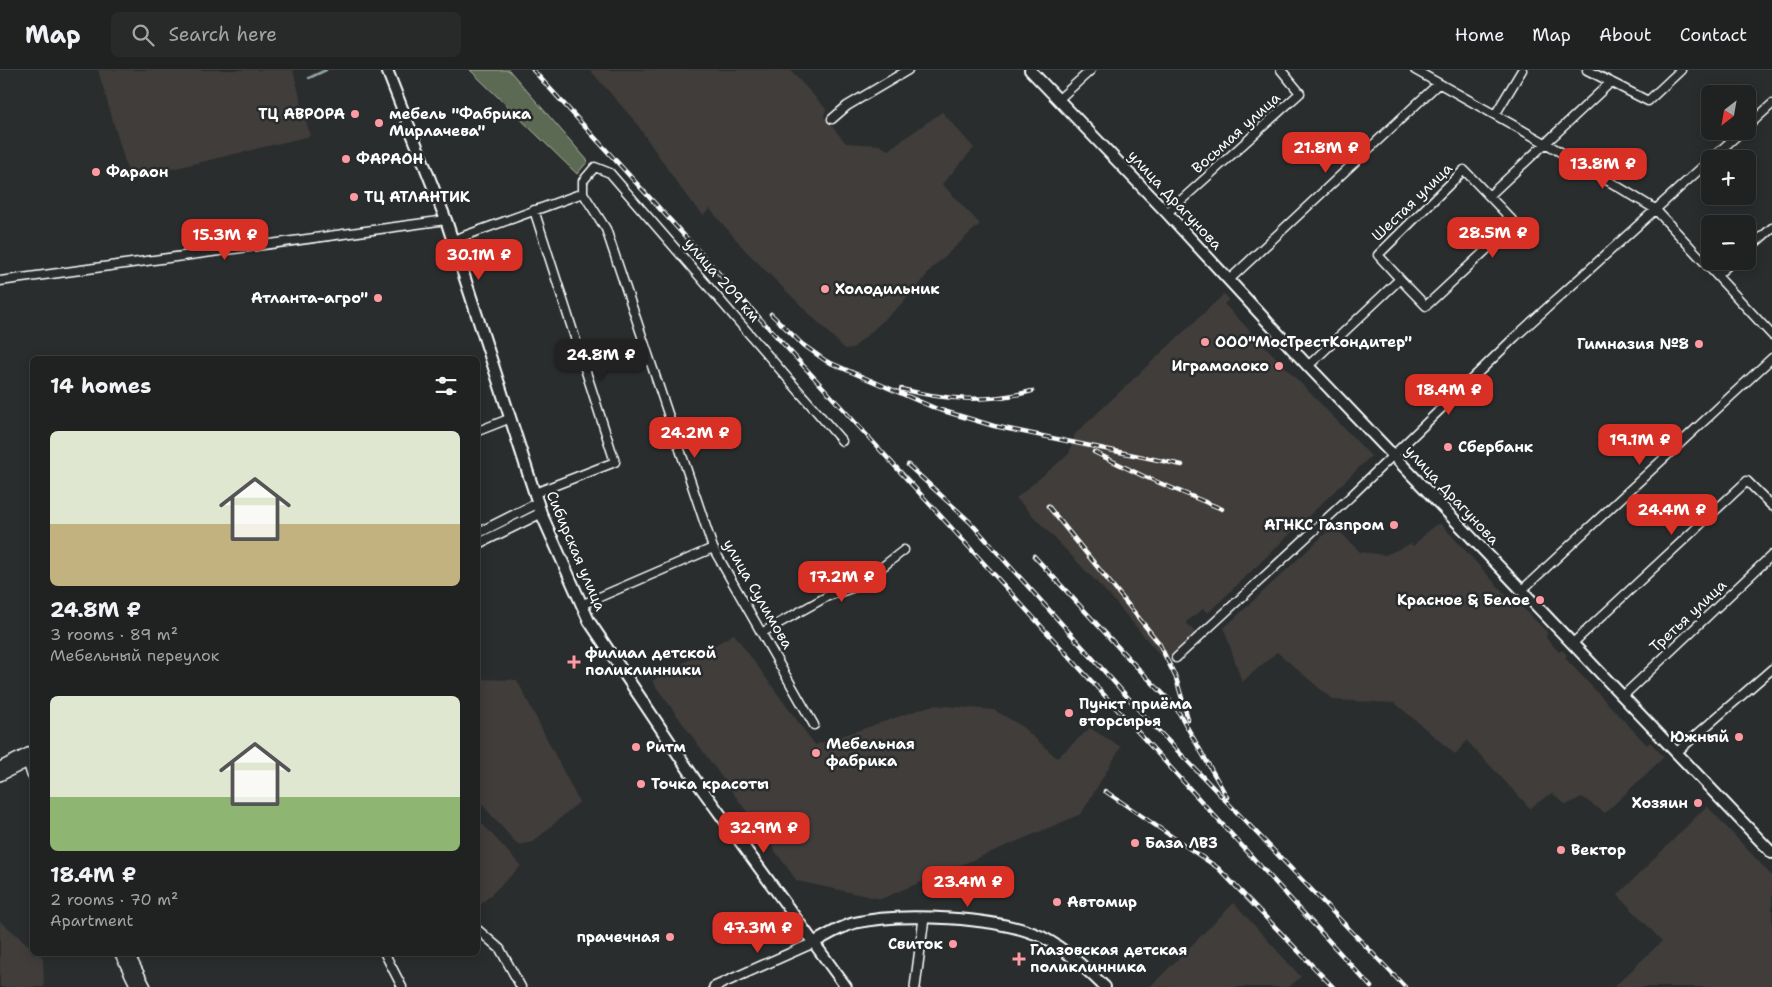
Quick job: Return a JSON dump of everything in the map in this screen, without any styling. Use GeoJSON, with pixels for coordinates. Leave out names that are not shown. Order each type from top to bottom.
{"type":"FeatureCollection","features":[{"type":"Feature","properties":{"kind":"main road","name":"Сибирская улица"},"geometry":{"type":"LineString","coordinates":[[387,70],[453,240],[540,508],[589,621],[666,738],[846,987]]}},
{"type":"Feature","properties":{"kind":"main road","name":"улица Драгунова"},"geometry":{"type":"LineString","coordinates":[[1030,70],[1167,213],[1308,366],[1772,853]]}},
{"type":"Feature","properties":{"kind":"main road"},"geometry":{"type":"LineString","coordinates":[[813,942],[851,924],[867,920],[924,918],[996,924],[1034,934],[1071,956],[1105,987]]}},
{"type":"Feature","properties":{"kind":"street"},"geometry":{"type":"LineString","coordinates":[[832,119],[847,106],[908,70]]}},
{"type":"Feature","properties":{"kind":"street"},"geometry":{"type":"LineString","coordinates":[[1059,99],[1091,70]]}},
{"type":"Feature","properties":{"kind":"street","name":"Восьмая улица"},"geometry":{"type":"LineString","coordinates":[[1167,213],[1300,94],[1280,70]]}},
{"type":"Feature","properties":{"kind":"street"},"geometry":{"type":"LineString","coordinates":[[1415,70],[1547,144],[1655,209],[1717,276],[1771,330]]}},
{"type":"Feature","properties":{"kind":"street"},"geometry":{"type":"LineString","coordinates":[[1495,115],[1522,70]]}},
{"type":"Feature","properties":{"kind":"street"},"geometry":{"type":"LineString","coordinates":[[1586,70],[1648,101],[1681,70]]}},
{"type":"Feature","properties":{"kind":"street"},"geometry":{"type":"LineString","coordinates":[[1489,196],[1547,144],[1611,82]]}},
{"type":"Feature","properties":{"kind":"street"},"geometry":{"type":"LineString","coordinates":[[1229,280],[1438,84]]}},
{"type":"Feature","properties":{"kind":"street"},"geometry":{"type":"LineString","coordinates":[[1756,119],[1772,104]]}},
{"type":"Feature","properties":{"kind":"street"},"geometry":{"type":"LineString","coordinates":[[1720,150],[1732,140]]}},
{"type":"Feature","properties":{"kind":"street","name":"улица 209 км"},"geometry":{"type":"LineString","coordinates":[[583,193],[583,181],[595,167],[610,173],[842,441]]}},
{"type":"Feature","properties":{"kind":"street"},"geometry":{"type":"LineString","coordinates":[[1176,658],[1515,337],[1701,167]]}},
{"type":"Feature","properties":{"kind":"street","name":"Шестая улица"},"geometry":{"type":"LineString","coordinates":[[1464,170],[1515,223],[1426,306],[1400,279],[1378,255],[1464,170]]}},
{"type":"Feature","properties":{"kind":"street"},"geometry":{"type":"LineString","coordinates":[[453,240],[583,193]]}},
{"type":"Feature","properties":{"kind":"street","name":"улица Сулимова"},"geometry":{"type":"LineString","coordinates":[[583,193],[606,228],[713,548],[814,725]]}},
{"type":"Feature","properties":{"kind":"street"},"geometry":{"type":"LineString","coordinates":[[534,210],[615,462],[535,492]]}},
{"type":"Feature","properties":{"kind":"street"},"geometry":{"type":"LineString","coordinates":[[0,281],[446,220]]}},
{"type":"Feature","properties":{"kind":"street"},"geometry":{"type":"LineString","coordinates":[[1756,242],[1772,228]]}},
{"type":"Feature","properties":{"kind":"street"},"geometry":{"type":"LineString","coordinates":[[1717,276],[1723,270]]}},
{"type":"Feature","properties":{"kind":"street"},"geometry":{"type":"LineString","coordinates":[[1308,366],[1400,279]]}},
{"type":"Feature","properties":{"kind":"street"},"geometry":{"type":"LineString","coordinates":[[1522,590],[1772,358]]}},
{"type":"Feature","properties":{"kind":"street"},"geometry":{"type":"LineString","coordinates":[[480,430],[511,418]]}},
{"type":"Feature","properties":{"kind":"street"},"geometry":{"type":"LineString","coordinates":[[1573,643],[1747,481],[1772,506]]}},
{"type":"Feature","properties":{"kind":"street"},"geometry":{"type":"LineString","coordinates":[[480,532],[540,508]]}},
{"type":"Feature","properties":{"kind":"street"},"geometry":{"type":"LineString","coordinates":[[480,543],[540,508]]}},
{"type":"Feature","properties":{"kind":"street"},"geometry":{"type":"LineString","coordinates":[[581,605],[713,548]]}},
{"type":"Feature","properties":{"kind":"street"},"geometry":{"type":"LineString","coordinates":[[762,632],[828,596],[858,586],[904,550]]}},
{"type":"Feature","properties":{"kind":"street","name":"Третья улица"},"geometry":{"type":"LineString","coordinates":[[1623,696],[1772,555]]}},
{"type":"Feature","properties":{"kind":"street"},"geometry":{"type":"LineString","coordinates":[[1676,752],[1772,669]]}},
{"type":"Feature","properties":{"kind":"street"},"geometry":{"type":"LineString","coordinates":[[0,767],[30,757]]}},
{"type":"Feature","properties":{"kind":"street"},"geometry":{"type":"LineString","coordinates":[[0,776],[30,757]]}},
{"type":"Feature","properties":{"kind":"street"},"geometry":{"type":"LineString","coordinates":[[915,987],[924,918]]}},
{"type":"Feature","properties":{"kind":"street"},"geometry":{"type":"LineString","coordinates":[[480,932],[500,949],[521,987]]}},
{"type":"Feature","properties":{"kind":"street"},"geometry":{"type":"LineString","coordinates":[[714,987],[813,942]]}},
{"type":"Feature","properties":{"kind":"street"},"geometry":{"type":"LineString","coordinates":[[121,956],[136,987]]}},
{"type":"Feature","properties":{"kind":"street"},"geometry":{"type":"LineString","coordinates":[[130,956],[146,987]]}},
{"type":"Feature","properties":{"kind":"street"},"geometry":{"type":"LineString","coordinates":[[386,956],[402,987]]}},
{"type":"Feature","properties":{"kind":"shaded area"},"geometry":{"type":"Polygon","coordinates":[[[98,70],[293,70],[310,136],[130,179],[98,70]]]}},
{"type":"Feature","properties":{"kind":"shaded area"},"geometry":{"type":"Polygon","coordinates":[[[590,70],[790,70],[826,109],[824,117],[846,143],[879,145],[888,150],[942,112],[974,148],[942,184],[980,224],[930,270],[918,287],[895,310],[853,348],[845,349],[746,251],[710,209],[703,215],[682,190],[634,120],[590,70]]]}},
{"type":"Feature","properties":{"kind":"shaded area"},"geometry":{"type":"Polygon","coordinates":[[[1224,294],[1229,299],[1224,304],[1371,456],[1208,613],[1203,609],[1186,622],[1196,634],[1164,660],[1112,598],[1016,498],[1069,454],[1075,434],[1224,294]]]}},
{"type":"Feature","properties":{"kind":"shaded area"},"geometry":{"type":"Polygon","coordinates":[[[1441,524],[1515,605],[1520,605],[1547,632],[1546,638],[1559,652],[1562,650],[1567,655],[1565,658],[1647,745],[1650,742],[1664,757],[1605,813],[1582,797],[1566,805],[1552,793],[1530,808],[1467,741],[1455,754],[1395,703],[1333,700],[1277,652],[1242,682],[1224,628],[1328,531],[1339,531],[1360,552],[1385,555],[1411,544],[1413,546],[1435,525],[1441,524]]]}},
{"type":"Feature","properties":{"kind":"shaded area"},"geometry":{"type":"Polygon","coordinates":[[[734,634],[815,745],[933,705],[994,710],[1020,725],[1057,758],[1090,728],[1121,747],[1081,814],[881,899],[797,881],[652,681],[734,634]]]}},
{"type":"Feature","properties":{"kind":"shaded area"},"geometry":{"type":"Polygon","coordinates":[[[480,679],[517,680],[579,802],[533,842],[518,845],[480,802],[480,679]]]}},
{"type":"Feature","properties":{"kind":"shaded area"},"geometry":{"type":"Polygon","coordinates":[[[1707,806],[1772,876],[1772,987],[1614,987],[1662,941],[1618,895],[1707,806]]]}},
{"type":"Feature","properties":{"kind":"shaded area"},"geometry":{"type":"Polygon","coordinates":[[[480,821],[521,866],[480,905],[480,821]]]}},
{"type":"Feature","properties":{"kind":"shaded area"},"geometry":{"type":"Polygon","coordinates":[[[1234,903],[1301,977],[1289,987],[1150,987],[1234,903]]]}},
{"type":"Feature","properties":{"kind":"shaded area"},"geometry":{"type":"Polygon","coordinates":[[[0,921],[30,946],[30,956],[41,956],[43,958],[44,987],[0,987],[0,921]]]}},
{"type":"Feature","properties":{"kind":"green space"},"geometry":{"type":"Polygon","coordinates":[[[470,70],[509,70],[588,161],[577,174],[470,70]]]}},
{"type":"Feature","properties":{"kind":"waterway"},"geometry":{"type":"LineString","coordinates":[[309,78],[326,70]]}},
{"type":"Feature","properties":{"kind":"railway"},"geometry":{"type":"LineString","coordinates":[[533,70],[1371,987]]}},
{"type":"Feature","properties":{"kind":"railway"},"geometry":{"type":"LineString","coordinates":[[771,314],[802,344],[826,361],[937,409],[994,426],[1182,465]]}},
{"type":"Feature","properties":{"kind":"railway"},"geometry":{"type":"LineString","coordinates":[[901,389],[934,396],[966,399],[999,397],[1032,391]]}},
{"type":"Feature","properties":{"kind":"railway"},"geometry":{"type":"LineString","coordinates":[[1094,452],[1143,476],[1222,509]]}},
{"type":"Feature","properties":{"kind":"railway"},"geometry":{"type":"LineString","coordinates":[[908,465],[970,522],[1149,721],[1405,987]]}},
{"type":"Feature","properties":{"kind":"railway"},"geometry":{"type":"LineString","coordinates":[[1048,506],[1159,643],[1176,678],[1188,719]]}},
{"type":"Feature","properties":{"kind":"railway"},"geometry":{"type":"LineString","coordinates":[[1034,556],[1175,706],[1227,797]]}},
{"type":"Feature","properties":{"kind":"railway"},"geometry":{"type":"LineString","coordinates":[[1105,791],[1218,868],[1333,987]]}},
{"type":"Feature","properties":{"kind":"place","name":"ТЦ АВРОРА"},"geometry":{"type":"Point","coordinates":[355,114]}},
{"type":"Feature","properties":{"kind":"place","name":"мебель \"Фабрика Мирлачева\""},"geometry":{"type":"Point","coordinates":[379,123]}},
{"type":"Feature","properties":{"kind":"place","name":"ФАРАОН"},"geometry":{"type":"Point","coordinates":[346,159]}},
{"type":"Feature","properties":{"kind":"place","name":"Фараон"},"geometry":{"type":"Point","coordinates":[96,172]}},
{"type":"Feature","properties":{"kind":"place","name":"ТЦ АТЛАНТИК"},"geometry":{"type":"Point","coordinates":[354,197]}},
{"type":"Feature","properties":{"kind":"place","name":"Холодильник"},"geometry":{"type":"Point","coordinates":[825,289]}},
{"type":"Feature","properties":{"kind":"place","name":"Атланта-агро\""},"geometry":{"type":"Point","coordinates":[378,298]}},
{"type":"Feature","properties":{"kind":"place","name":"ООО\"МосТрестКондитер\""},"geometry":{"type":"Point","coordinates":[1205,342]}},
{"type":"Feature","properties":{"kind":"place","name":"Гимназия №8"},"geometry":{"type":"Point","coordinates":[1699,344]}},
{"type":"Feature","properties":{"kind":"place","name":"Играмолоко"},"geometry":{"type":"Point","coordinates":[1279,366]}},
{"type":"Feature","properties":{"kind":"place","name":"Сбербанк"},"geometry":{"type":"Point","coordinates":[1448,447]}},
{"type":"Feature","properties":{"kind":"place","name":"АГНКС Газпром"},"geometry":{"type":"Point","coordinates":[1394,525]}},
{"type":"Feature","properties":{"kind":"place","name":"Красное & Белое"},"geometry":{"type":"Point","coordinates":[1540,600]}},
{"type":"Feature","properties":{"kind":"place","name":"филиал детской поликлинники"},"geometry":{"type":"Point","coordinates":[574,662]}},
{"type":"Feature","properties":{"kind":"place","name":"Пункт приёма вторсырья"},"geometry":{"type":"Point","coordinates":[1069,713]}},
{"type":"Feature","properties":{"kind":"place","name":"Южный"},"geometry":{"type":"Point","coordinates":[1739,737]}},
{"type":"Feature","properties":{"kind":"place","name":"Ритм"},"geometry":{"type":"Point","coordinates":[636,747]}},
{"type":"Feature","properties":{"kind":"place","name":"Мебельная фабрика"},"geometry":{"type":"Point","coordinates":[816,753]}},
{"type":"Feature","properties":{"kind":"place","name":"Точка красоты"},"geometry":{"type":"Point","coordinates":[641,784]}},
{"type":"Feature","properties":{"kind":"place","name":"Хозяин"},"geometry":{"type":"Point","coordinates":[1698,803]}},
{"type":"Feature","properties":{"kind":"place","name":"База ЛВЗ"},"geometry":{"type":"Point","coordinates":[1135,843]}},
{"type":"Feature","properties":{"kind":"place","name":"Вектор"},"geometry":{"type":"Point","coordinates":[1561,850]}},
{"type":"Feature","properties":{"kind":"place","name":"Автомир"},"geometry":{"type":"Point","coordinates":[1057,902]}},
{"type":"Feature","properties":{"kind":"place","name":"прачечная"},"geometry":{"type":"Point","coordinates":[670,937]}},
{"type":"Feature","properties":{"kind":"place","name":"Свиток"},"geometry":{"type":"Point","coordinates":[953,944]}},
{"type":"Feature","properties":{"kind":"place","name":"Глазовская детская поликлинника"},"geometry":{"type":"Point","coordinates":[1019,959]}}]}
